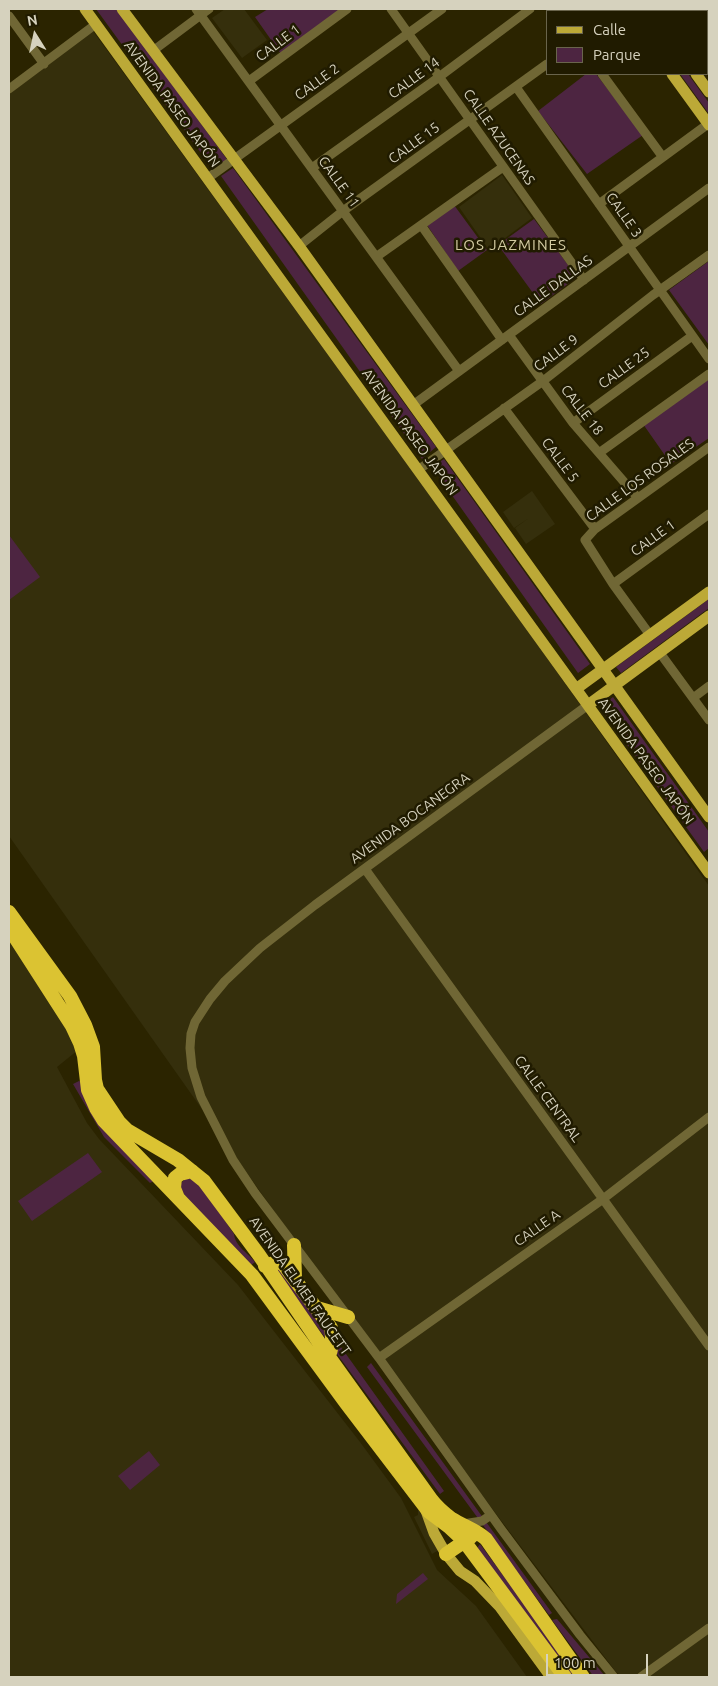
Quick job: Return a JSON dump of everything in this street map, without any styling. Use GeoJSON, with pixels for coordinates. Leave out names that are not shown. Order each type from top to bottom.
{"type":"FeatureCollection","features":[{"type":"Feature","properties":{"kind":"highway","name":"AVENIDA ELMER FAUCETT"},"geometry":{"type":"LineString","coordinates":[[9,912],[70,996],[93,1047],[97,1089],[119,1122],[127,1130],[178,1160],[204,1181],[265,1266],[325,1362],[427,1501],[484,1537],[583,1677]]}},
{"type":"Feature","properties":{"kind":"highway","name":"AVENIDA ELMER FAUCETT"},"geometry":{"type":"LineString","coordinates":[[9,928],[72,1026],[84,1056],[88,1090],[104,1121],[252,1276],[325,1362]]}},
{"type":"Feature","properties":{"kind":"highway"},"geometry":{"type":"LineString","coordinates":[[178,1198],[174,1188],[175,1178],[180,1174],[192,1171]]}},
{"type":"Feature","properties":{"kind":"highway"},"geometry":{"type":"LineString","coordinates":[[294,1245],[295,1278]]}},
{"type":"Feature","properties":{"kind":"highway"},"geometry":{"type":"LineString","coordinates":[[265,1266],[277,1262],[283,1264],[331,1328],[333,1341],[325,1362]]}},
{"type":"Feature","properties":{"kind":"highway"},"geometry":{"type":"LineString","coordinates":[[317,1308],[348,1317]]}},
{"type":"Feature","properties":{"kind":"highway","name":"AVENIDA ELMER FAUCETT"},"geometry":{"type":"LineString","coordinates":[[427,1501],[429,1512],[464,1541],[565,1677]]}},
{"type":"Feature","properties":{"kind":"highway"},"geometry":{"type":"LineString","coordinates":[[446,1554],[470,1538],[484,1537]]}},
{"type":"Feature","properties":{"kind":"main road","name":"AVENIDA PASEO JAPÓN"},"geometry":{"type":"LineString","coordinates":[[85,9],[576,689],[706,860],[709,873]]}},
{"type":"Feature","properties":{"kind":"main road","name":"AVENIDA PASEO JAPÓN"},"geometry":{"type":"LineString","coordinates":[[122,9],[298,246],[709,817]]}},
{"type":"Feature","properties":{"kind":"main road"},"geometry":{"type":"LineString","coordinates":[[673,75],[709,124]]}},
{"type":"Feature","properties":{"kind":"main road"},"geometry":{"type":"LineString","coordinates":[[697,75],[709,92]]}},
{"type":"Feature","properties":{"kind":"main road"},"geometry":{"type":"LineString","coordinates":[[576,689],[709,592]]}},
{"type":"Feature","properties":{"kind":"main road","name":"AVENIDA BOCANEGRA"},"geometry":{"type":"LineString","coordinates":[[588,705],[709,616]]}},
{"type":"Feature","properties":{"kind":"main road","name":"AVENIDA ELMER FAUCETT"},"geometry":{"type":"LineString","coordinates":[[427,1501],[434,1533],[446,1554],[460,1571],[475,1581],[500,1607],[551,1677]]}},
{"type":"Feature","properties":{"kind":"street"},"geometry":{"type":"LineString","coordinates":[[154,50],[199,12],[209,9]]}},
{"type":"Feature","properties":{"kind":"street","name":"CALLE 1"},"geometry":{"type":"LineString","coordinates":[[249,82],[347,9]]}},
{"type":"Feature","properties":{"kind":"street","name":"CALLE AZUCENAS"},"geometry":{"type":"LineString","coordinates":[[391,9],[584,280]]}},
{"type":"Feature","properties":{"kind":"street","name":"CALLE 2"},"geometry":{"type":"LineString","coordinates":[[208,178],[442,9]]}},
{"type":"Feature","properties":{"kind":"street","name":"CALLE 14"},"geometry":{"type":"LineString","coordinates":[[312,168],[440,77],[530,9]]}},
{"type":"Feature","properties":{"kind":"street","name":"CALLE 11"},"geometry":{"type":"LineString","coordinates":[[199,12],[459,371]]}},
{"type":"Feature","properties":{"kind":"street"},"geometry":{"type":"LineString","coordinates":[[9,16],[44,64]]}},
{"type":"Feature","properties":{"kind":"street"},"geometry":{"type":"LineString","coordinates":[[9,90],[96,24]]}},
{"type":"Feature","properties":{"kind":"street","name":"CALLE 15"},"geometry":{"type":"LineString","coordinates":[[298,246],[343,211],[546,65]]}},
{"type":"Feature","properties":{"kind":"street"},"geometry":{"type":"LineString","coordinates":[[603,75],[662,156]]}},
{"type":"Feature","properties":{"kind":"street","name":"CALLE 3"},"geometry":{"type":"LineString","coordinates":[[516,87],[709,359]]}},
{"type":"Feature","properties":{"kind":"street"},"geometry":{"type":"LineString","coordinates":[[599,204],[662,156],[709,124]]}},
{"type":"Feature","properties":{"kind":"street"},"geometry":{"type":"LineString","coordinates":[[376,257],[503,167]]}},
{"type":"Feature","properties":{"kind":"street","name":"CALLE DALLAS"},"geometry":{"type":"LineString","coordinates":[[413,405],[709,188]]}},
{"type":"Feature","properties":{"kind":"street","name":"CALLE 18"},"geometry":{"type":"LineString","coordinates":[[422,225],[505,337],[542,380],[573,423],[638,498]]}},
{"type":"Feature","properties":{"kind":"street","name":"CALLE 9"},"geometry":{"type":"LineString","coordinates":[[418,470],[709,255]]}},
{"type":"Feature","properties":{"kind":"street","name":"CALLE 25"},"geometry":{"type":"LineString","coordinates":[[573,423],[692,336]]}},
{"type":"Feature","properties":{"kind":"street"},"geometry":{"type":"LineString","coordinates":[[599,452],[709,374]]}},
{"type":"Feature","properties":{"kind":"street","name":"CALLE 5"},"geometry":{"type":"LineString","coordinates":[[504,408],[595,529]]}},
{"type":"Feature","properties":{"kind":"street","name":"CALLE LOS ROSALES"},"geometry":{"type":"LineString","coordinates":[[613,584],[585,540],[595,529],[709,447]]}},
{"type":"Feature","properties":{"kind":"street","name":"CALLE 1"},"geometry":{"type":"LineString","coordinates":[[613,584],[709,514]]}},
{"type":"Feature","properties":{"kind":"street"},"geometry":{"type":"LineString","coordinates":[[613,584],[650,635]]}},
{"type":"Feature","properties":{"kind":"street"},"geometry":{"type":"LineString","coordinates":[[660,653],[709,720]]}},
{"type":"Feature","properties":{"kind":"street"},"geometry":{"type":"LineString","coordinates":[[693,698],[709,686]]}},
{"type":"Feature","properties":{"kind":"street","name":"AVENIDA BOCANEGRA"},"geometry":{"type":"LineString","coordinates":[[196,1084],[192,1068],[191,1034],[195,1022],[225,981],[260,948],[315,905],[588,705]]}},
{"type":"Feature","properties":{"kind":"street","name":"CALLE CENTRAL"},"geometry":{"type":"LineString","coordinates":[[365,869],[709,1346]]}},
{"type":"Feature","properties":{"kind":"street","name":"AVENIDA ELMER FAUCETT"},"geometry":{"type":"LineString","coordinates":[[196,1084],[233,1160],[261,1200],[379,1358],[491,1515],[580,1635],[614,1677]]}},
{"type":"Feature","properties":{"kind":"street","name":"CALLE A"},"geometry":{"type":"LineString","coordinates":[[379,1358],[603,1199],[709,1118]]}},
{"type":"Feature","properties":{"kind":"street"},"geometry":{"type":"LineString","coordinates":[[462,1524],[482,1521],[491,1515]]}},
{"type":"Feature","properties":{"kind":"street"},"geometry":{"type":"LineString","coordinates":[[641,1677],[709,1628]]}},
{"type":"Feature","properties":{"kind":"shaded area"},"geometry":{"type":"Polygon","coordinates":[[[225,9],[244,9],[267,40],[242,58],[212,18],[225,9]]]}},
{"type":"Feature","properties":{"kind":"shaded area"},"geometry":{"type":"Polygon","coordinates":[[[93,31],[488,575],[709,886],[709,1677],[623,1677],[616,1672],[478,1490],[317,1272],[9,836],[9,91],[93,31]]]}},
{"type":"Feature","properties":{"kind":"shaded area"},"geometry":{"type":"Polygon","coordinates":[[[502,175],[532,218],[489,250],[459,207],[502,175]]]}},
{"type":"Feature","properties":{"kind":"shaded area"},"geometry":{"type":"Polygon","coordinates":[[[532,491],[555,524],[526,544],[515,528],[529,518],[514,528],[503,512],[532,491]]]}},
{"type":"Feature","properties":{"kind":"shaded area"},"geometry":{"type":"Polygon","coordinates":[[[9,939],[44,989],[78,1050],[57,1067],[87,1123],[99,1139],[238,1285],[401,1498],[437,1570],[476,1606],[527,1677],[9,1677],[9,939]]]}},
{"type":"Feature","properties":{"kind":"shaded area"},"geometry":{"type":"Polygon","coordinates":[[[418,1507],[439,1550],[432,1554],[414,1517],[418,1515],[418,1507]]]}},
{"type":"Feature","properties":{"kind":"green space"},"geometry":{"type":"Polygon","coordinates":[[[96,9],[117,9],[226,158],[226,161],[216,168],[212,168],[96,9]]]}},
{"type":"Feature","properties":{"kind":"green space"},"geometry":{"type":"Polygon","coordinates":[[[268,9],[343,9],[281,54],[255,17],[268,9]]]}},
{"type":"Feature","properties":{"kind":"green space"},"geometry":{"type":"Polygon","coordinates":[[[585,75],[597,75],[643,135],[587,174],[538,111],[585,75]]]}},
{"type":"Feature","properties":{"kind":"green space"},"geometry":{"type":"Polygon","coordinates":[[[681,75],[689,75],[709,103],[709,114],[681,75]]]}},
{"type":"Feature","properties":{"kind":"green space"},"geometry":{"type":"Polygon","coordinates":[[[233,168],[436,447],[422,459],[221,176],[233,168]]]}},
{"type":"Feature","properties":{"kind":"green space"},"geometry":{"type":"Polygon","coordinates":[[[454,205],[487,250],[458,271],[427,225],[454,205]]]}},
{"type":"Feature","properties":{"kind":"green space"},"geometry":{"type":"Polygon","coordinates":[[[534,219],[577,277],[541,304],[498,245],[534,219]]]}},
{"type":"Feature","properties":{"kind":"green space"},"geometry":{"type":"Polygon","coordinates":[[[709,261],[709,345],[669,290],[709,261]]]}},
{"type":"Feature","properties":{"kind":"green space"},"geometry":{"type":"Polygon","coordinates":[[[709,379],[709,438],[671,464],[643,424],[709,379]]]}},
{"type":"Feature","properties":{"kind":"green space"},"geometry":{"type":"Polygon","coordinates":[[[444,459],[590,664],[578,673],[432,467],[444,459]]]}},
{"type":"Feature","properties":{"kind":"green space"},"geometry":{"type":"Polygon","coordinates":[[[9,535],[40,577],[9,600],[9,535]]]}},
{"type":"Feature","properties":{"kind":"green space"},"geometry":{"type":"Polygon","coordinates":[[[709,599],[709,608],[621,673],[616,667],[709,599]]]}},
{"type":"Feature","properties":{"kind":"green space"},"geometry":{"type":"Polygon","coordinates":[[[613,697],[709,832],[709,848],[704,852],[600,707],[613,697]]]}},
{"type":"Feature","properties":{"kind":"green space"},"geometry":{"type":"Polygon","coordinates":[[[79,1081],[82,1082],[156,1180],[150,1183],[104,1137],[73,1084],[79,1081]]]}},
{"type":"Feature","properties":{"kind":"green space"},"geometry":{"type":"Polygon","coordinates":[[[88,1153],[102,1172],[32,1221],[18,1201],[88,1153]]]}},
{"type":"Feature","properties":{"kind":"green space"},"geometry":{"type":"Polygon","coordinates":[[[185,1179],[191,1179],[199,1183],[234,1234],[239,1246],[255,1262],[249,1267],[179,1193],[180,1184],[185,1179]]]}},
{"type":"Feature","properties":{"kind":"green space"},"geometry":{"type":"Polygon","coordinates":[[[277,1265],[283,1266],[444,1491],[440,1494],[276,1271],[277,1265]]]}},
{"type":"Feature","properties":{"kind":"green space"},"geometry":{"type":"Polygon","coordinates":[[[371,1363],[552,1613],[549,1615],[367,1367],[371,1363]]]}},
{"type":"Feature","properties":{"kind":"green space"},"geometry":{"type":"Polygon","coordinates":[[[149,1451],[160,1465],[130,1490],[118,1476],[149,1451]]]}},
{"type":"Feature","properties":{"kind":"green space"},"geometry":{"type":"Polygon","coordinates":[[[480,1544],[578,1677],[573,1677],[477,1548],[480,1544]]]}},
{"type":"Feature","properties":{"kind":"green space"},"geometry":{"type":"Polygon","coordinates":[[[423,1573],[428,1579],[396,1604],[397,1594],[423,1573]]]}},
{"type":"Feature","properties":{"kind":"green space"},"geometry":{"type":"Polygon","coordinates":[[[557,1619],[607,1677],[594,1677],[552,1620],[557,1619]]]}},
{"type":"Feature","properties":{"kind":"district","name":"LOS JAZMINES"},"geometry":{"type":"Point","coordinates":[511,245]}}]}
